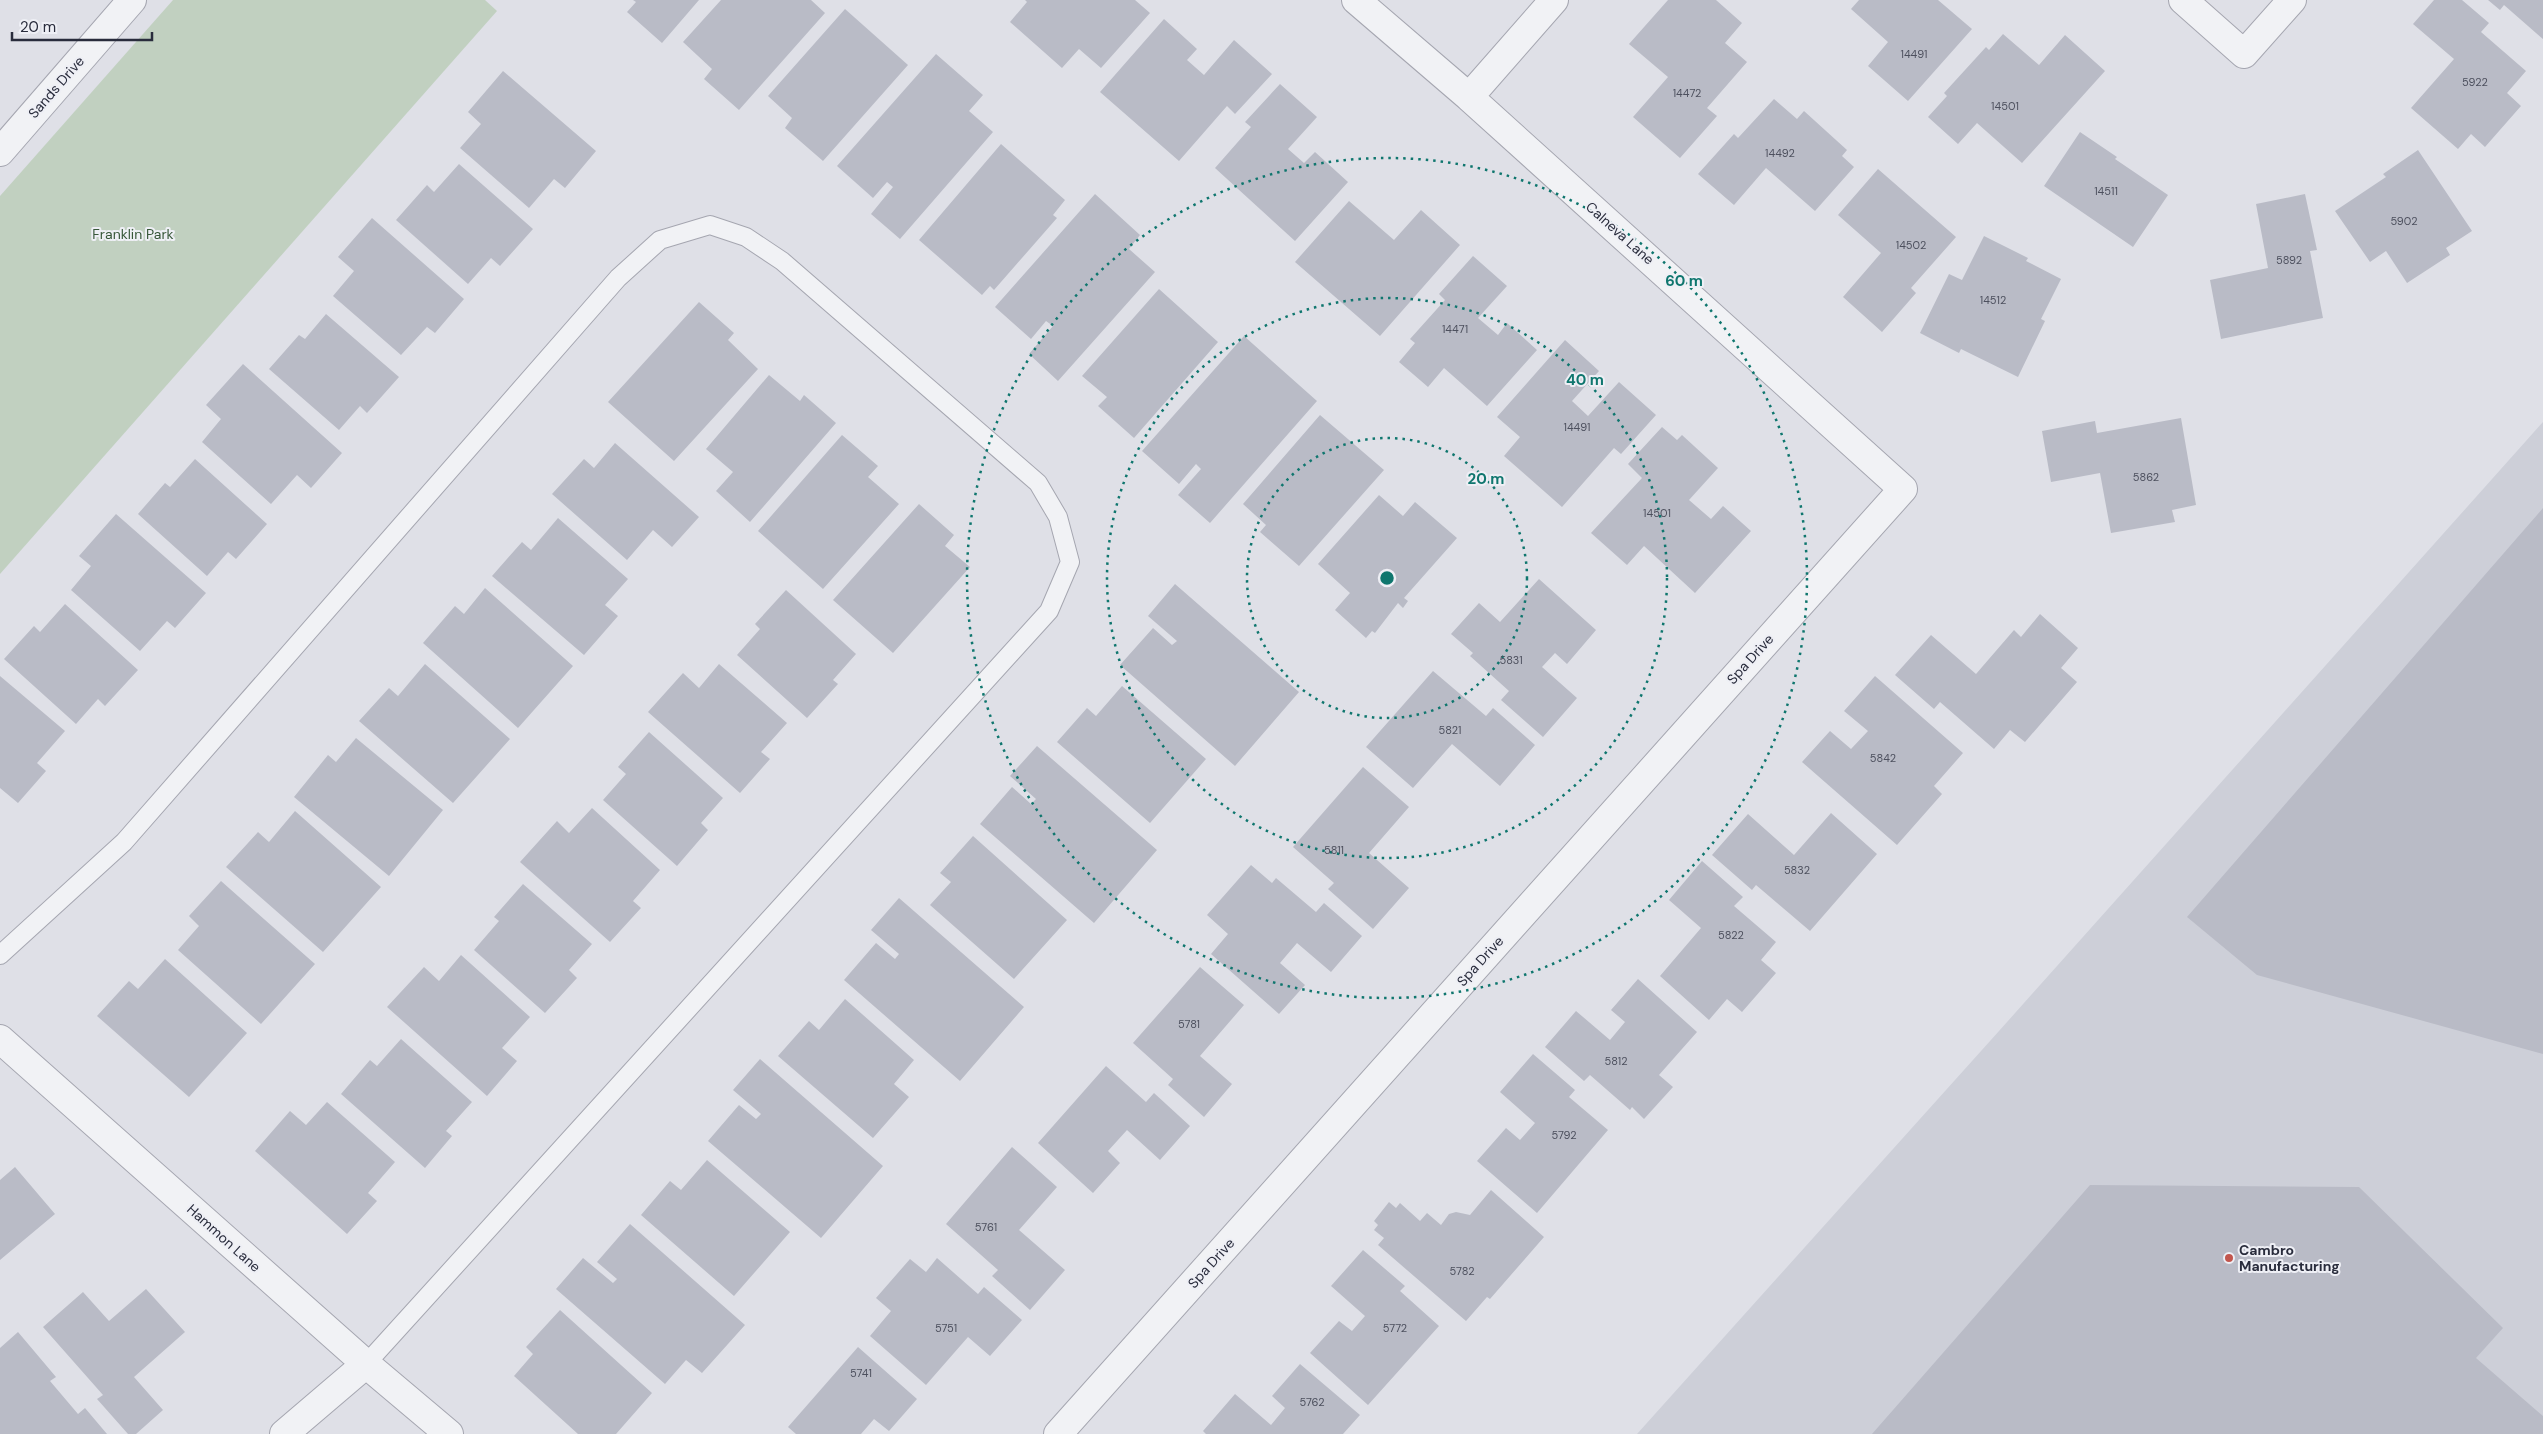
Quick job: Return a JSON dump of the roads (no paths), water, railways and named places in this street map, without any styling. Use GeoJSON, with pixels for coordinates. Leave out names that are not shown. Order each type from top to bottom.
{"type":"FeatureCollection","features":[{"type":"Feature","properties":{"kind":"street","name":"Sands Drive"},"geometry":{"type":"LineString","coordinates":[[0,152],[132,0]]}},
{"type":"Feature","properties":{"kind":"street","name":"Calneva Lane"},"geometry":{"type":"LineString","coordinates":[[1356,0],[1469,96],[1903,488]]}},
{"type":"Feature","properties":{"kind":"street"},"geometry":{"type":"LineString","coordinates":[[1469,96],[1554,0]]}},
{"type":"Feature","properties":{"kind":"street"},"geometry":{"type":"LineString","coordinates":[[2183,0],[2244,54],[2292,0]]}},
{"type":"Feature","properties":{"kind":"street","name":"Spa Drive"},"geometry":{"type":"LineString","coordinates":[[1058,1434],[1903,488]]}},
{"type":"Feature","properties":{"kind":"street","name":"Hammon Lane"},"geometry":{"type":"LineString","coordinates":[[0,1039],[366,1364],[449,1434]]}},
{"type":"Feature","properties":{"kind":"street"},"geometry":{"type":"LineString","coordinates":[[284,1434],[366,1364]]}},
{"type":"Feature","properties":{"kind":"lane"},"geometry":{"type":"LineString","coordinates":[[0,955],[124,842],[618,278],[660,240],[710,225],[746,237],[782,261],[1038,483],[1058,518],[1070,562],[1048,611],[366,1364]]}},
{"type":"Feature","properties":{"kind":"place","name":"Cambro Manufacturing"},"geometry":{"type":"Point","coordinates":[2229,1258]}},
{"type":"Feature","properties":{"kind":"park label","name":"Franklin Park"},"geometry":{"type":"Point","coordinates":[133,234]}}]}
